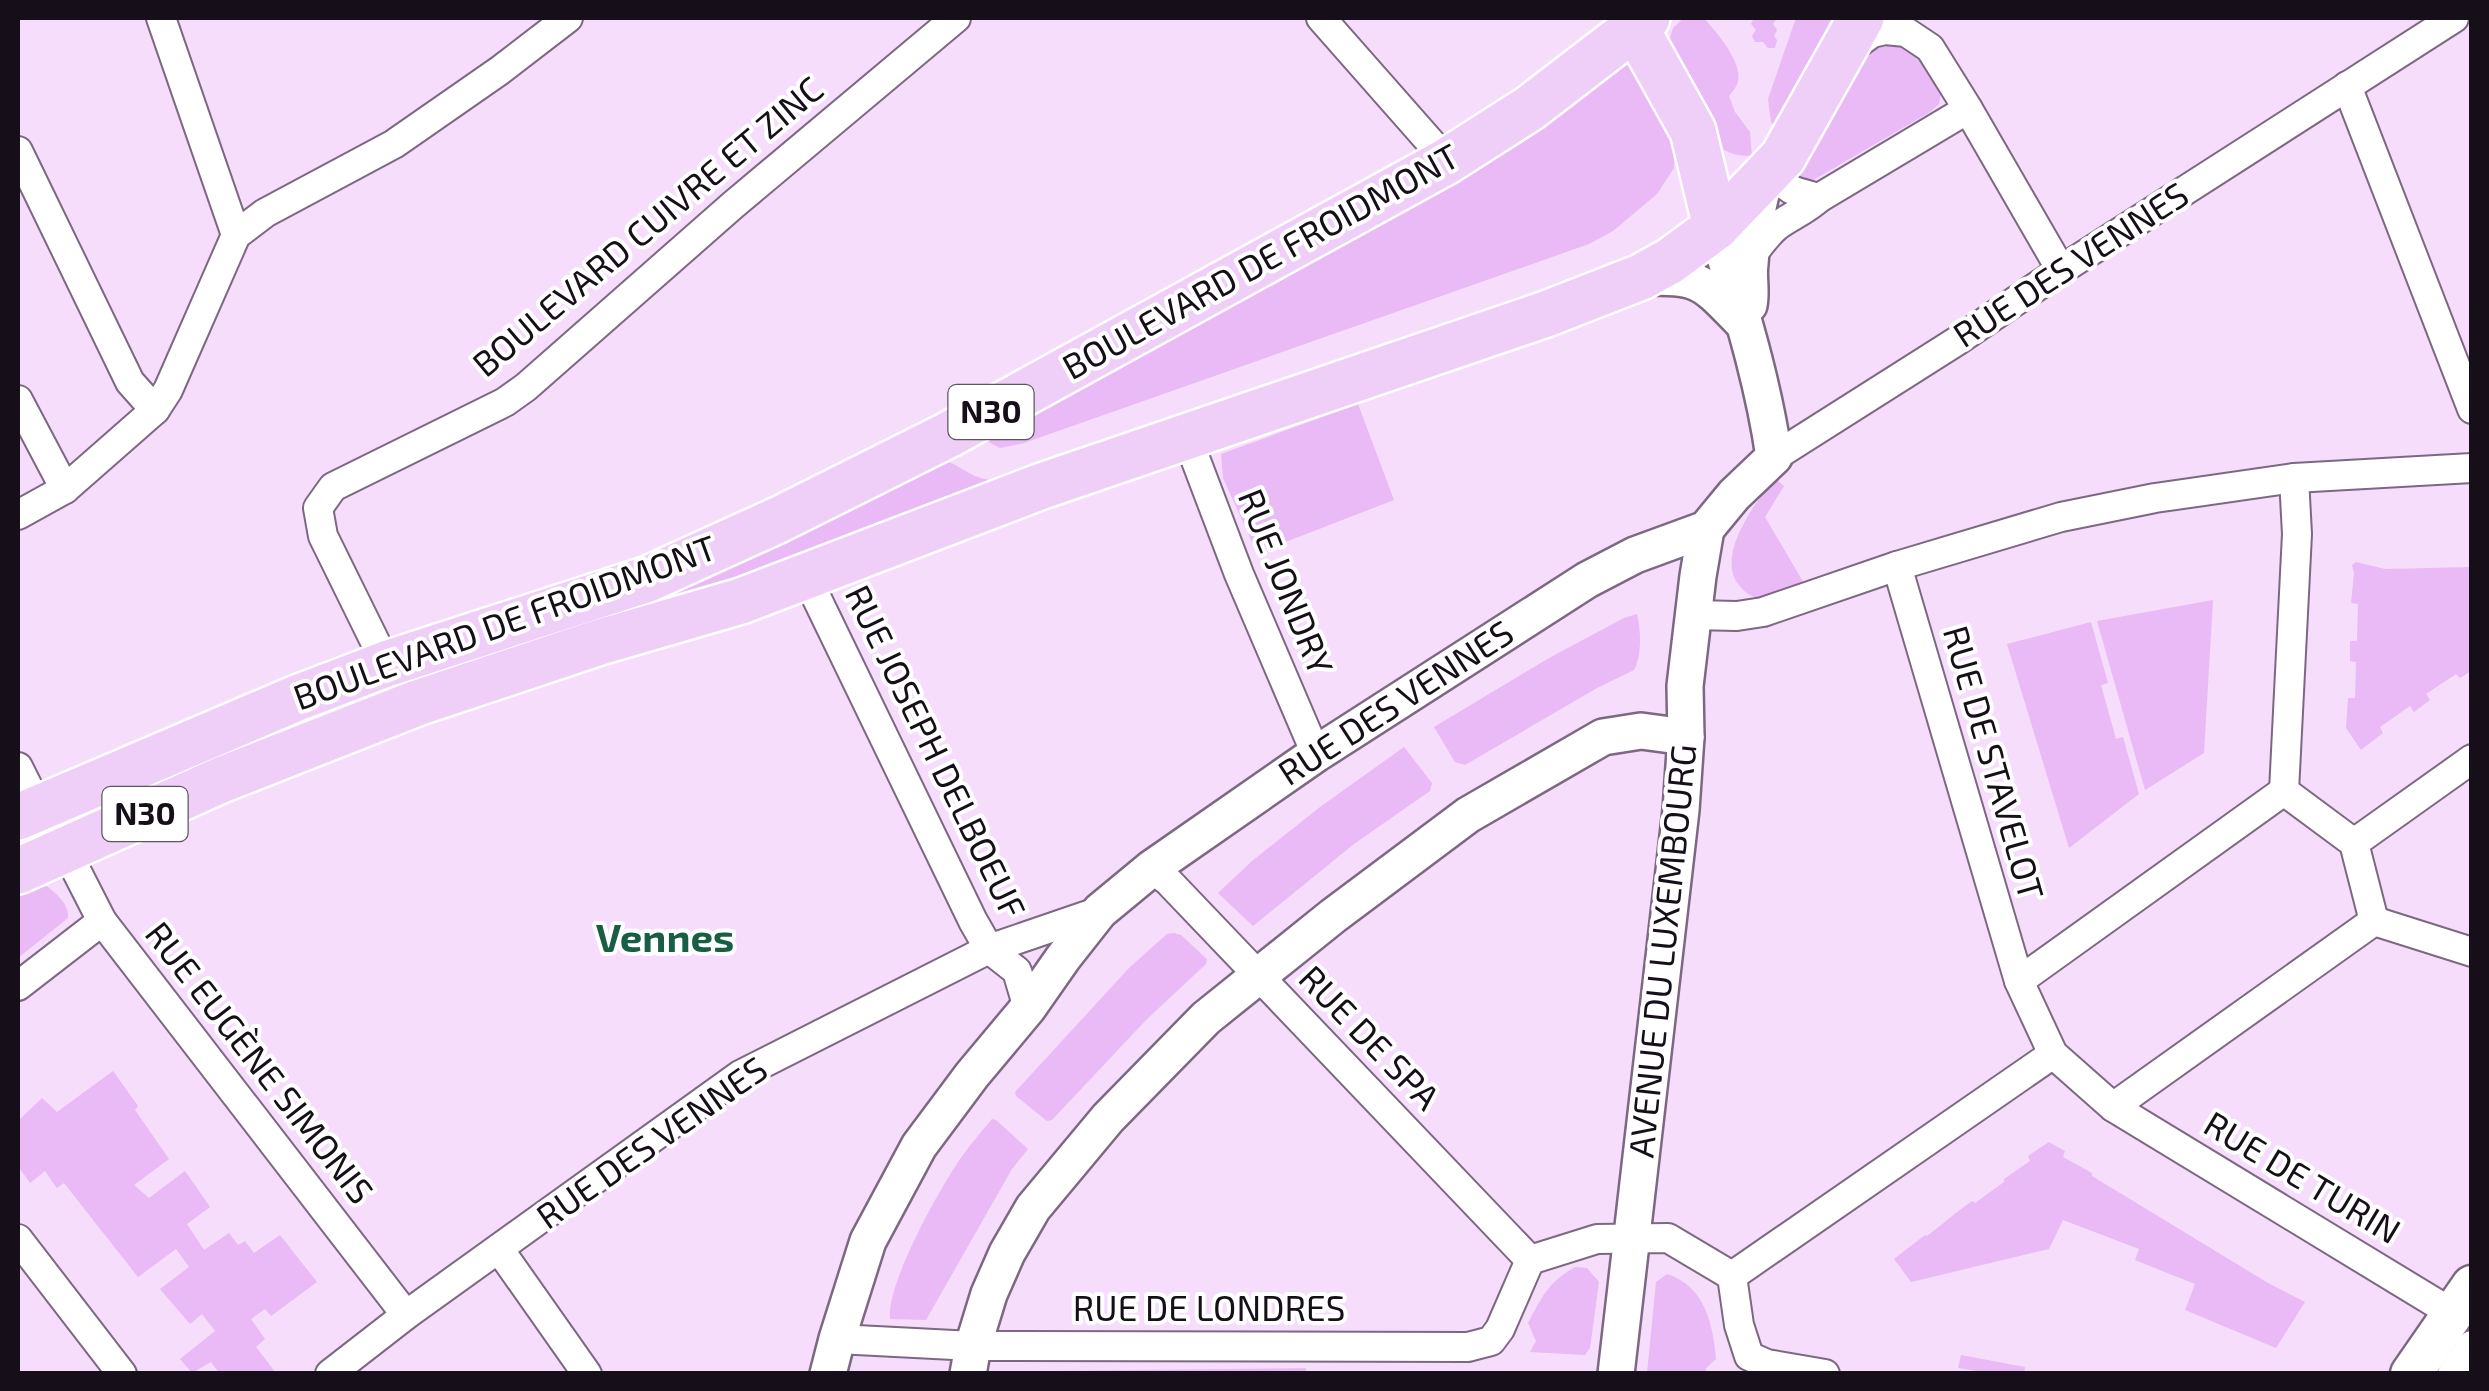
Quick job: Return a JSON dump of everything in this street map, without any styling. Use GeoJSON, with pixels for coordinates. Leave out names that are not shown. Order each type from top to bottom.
{"type":"FeatureCollection","features":[{"type":"Feature","properties":{"kind":"main road","name":"BOULEVARD DE FROIDMONT"},"geometry":{"type":"LineString","coordinates":[[28,812],[297,698],[386,664],[648,579],[778,520],[948,436],[1447,162],[1530,108],[1639,21]]}},
{"type":"Feature","properties":{"kind":"main road"},"geometry":{"type":"LineString","coordinates":[[1639,21],[1693,131],[1716,227]]}},
{"type":"Feature","properties":{"kind":"main road","name":"N30"},"geometry":{"type":"LineString","coordinates":[[1716,227],[1774,166],[1854,30]]}},
{"type":"Feature","properties":{"kind":"main road"},"geometry":{"type":"LineString","coordinates":[[1697,145],[1735,167],[1774,166]]}},
{"type":"Feature","properties":{"kind":"main road","name":"BOULEVARD DE FROIDMONT"},"geometry":{"type":"LineString","coordinates":[[69,847],[221,780],[413,704],[740,600],[1042,486],[1546,314],[1642,277],[1716,227]]}},
{"type":"Feature","properties":{"kind":"main road","name":"N30"},"geometry":{"type":"LineString","coordinates":[[18,871],[69,847]]}},
{"type":"Feature","properties":{"kind":"main road"},"geometry":{"type":"LineString","coordinates":[[2411,1374],[2465,1315]]}},
{"type":"Feature","properties":{"kind":"street"},"geometry":{"type":"LineString","coordinates":[[161,18],[236,234]]}},
{"type":"Feature","properties":{"kind":"street"},"geometry":{"type":"LineString","coordinates":[[18,515],[66,489],[155,410],[168,390],[236,234],[265,213],[394,144],[568,18]]}},
{"type":"Feature","properties":{"kind":"street","name":"BOULEVARD CUIVRE ET ZINC"},"geometry":{"type":"LineString","coordinates":[[386,664],[323,536],[318,508],[332,487],[505,402],[526,387],[732,204],[956,18]]}},
{"type":"Feature","properties":{"kind":"street"},"geometry":{"type":"LineString","coordinates":[[1321,18],[1447,162]]}},
{"type":"Feature","properties":{"kind":"street"},"geometry":{"type":"LineString","coordinates":[[1921,18],[1930,48],[2061,270]]}},
{"type":"Feature","properties":{"kind":"street","name":"RUE DES VENNES"},"geometry":{"type":"LineString","coordinates":[[330,1374],[406,1314],[740,1075],[989,948],[1100,911],[1152,868],[1316,754],[1587,580],[1636,555],[1706,529],[1774,457],[2454,18]]}},
{"type":"Feature","properties":{"kind":"street"},"geometry":{"type":"LineString","coordinates":[[1854,30],[1858,40],[1884,30],[1906,32],[1930,48]]}},
{"type":"Feature","properties":{"kind":"street"},"geometry":{"type":"LineString","coordinates":[[2347,86],[2472,409]]}},
{"type":"Feature","properties":{"kind":"street"},"geometry":{"type":"LineString","coordinates":[[1750,258],[1772,230],[1968,109]]}},
{"type":"Feature","properties":{"kind":"street"},"geometry":{"type":"LineString","coordinates":[[18,150],[130,382],[155,410]]}},
{"type":"Feature","properties":{"kind":"street"},"geometry":{"type":"LineString","coordinates":[[1774,166],[1794,192],[1819,198]]}},
{"type":"Feature","properties":{"kind":"street"},"geometry":{"type":"LineString","coordinates":[[1745,326],[1751,296],[1754,223],[1774,166]]}},
{"type":"Feature","properties":{"kind":"street"},"geometry":{"type":"LineString","coordinates":[[1716,227],[1745,326],[1774,457]]}},
{"type":"Feature","properties":{"kind":"street"},"geometry":{"type":"LineString","coordinates":[[1642,277],[1682,277],[1702,283],[1745,326]]}},
{"type":"Feature","properties":{"kind":"street"},"geometry":{"type":"LineString","coordinates":[[18,400],[66,489]]}},
{"type":"Feature","properties":{"kind":"street","name":"RUE JONDRY"},"geometry":{"type":"LineString","coordinates":[[1187,437],[1239,574],[1316,754]]}},
{"type":"Feature","properties":{"kind":"street"},"geometry":{"type":"LineString","coordinates":[[1693,615],[1763,612],[1897,566],[2060,518],[2155,498],[2294,478],[2472,468]]}},
{"type":"Feature","properties":{"kind":"street"},"geometry":{"type":"LineString","coordinates":[[2284,791],[2297,534],[2294,478]]}},
{"type":"Feature","properties":{"kind":"street","name":"AVENUE DU LUXEMBOURG"},"geometry":{"type":"LineString","coordinates":[[1616,1374],[1681,810],[1686,737],[1684,686],[1706,529]]}},
{"type":"Feature","properties":{"kind":"street","name":"RUE DE STAVELOT"},"geometry":{"type":"LineString","coordinates":[[1897,566],[2019,980],[2053,1054]]}},
{"type":"Feature","properties":{"kind":"street","name":"RUE JOSEPH DELBOEUF"},"geometry":{"type":"LineString","coordinates":[[806,576],[974,921],[989,948],[1016,972],[1028,1008]]}},
{"type":"Feature","properties":{"kind":"street"},"geometry":{"type":"LineString","coordinates":[[971,1360],[989,1294],[1032,1208],[1108,1118],[1206,1018],[1468,816],[1584,748],[1604,738],[1641,731],[1686,737]]}},
{"type":"Feature","properties":{"kind":"street"},"geometry":{"type":"LineString","coordinates":[[2354,843],[2472,759]]}},
{"type":"Feature","properties":{"kind":"street"},"geometry":{"type":"LineString","coordinates":[[18,767],[28,812]]}},
{"type":"Feature","properties":{"kind":"street"},"geometry":{"type":"LineString","coordinates":[[2284,791],[2354,843],[2374,920]]}},
{"type":"Feature","properties":{"kind":"street"},"geometry":{"type":"LineString","coordinates":[[2019,980],[2284,791]]}},
{"type":"Feature","properties":{"kind":"street","name":"RUE EUGÈNE SIMONIS"},"geometry":{"type":"LineString","coordinates":[[69,847],[76,872],[102,921],[406,1314]]}},
{"type":"Feature","properties":{"kind":"street","name":"RUE DE SPA"},"geometry":{"type":"LineString","coordinates":[[1152,868],[1530,1260]]}},
{"type":"Feature","properties":{"kind":"street"},"geometry":{"type":"LineString","coordinates":[[828,1374],[868,1241],[918,1146],[1100,911]]}},
{"type":"Feature","properties":{"kind":"street"},"geometry":{"type":"LineString","coordinates":[[2374,920],[2472,952]]}},
{"type":"Feature","properties":{"kind":"street"},"geometry":{"type":"LineString","coordinates":[[2113,1107],[2374,920]]}},
{"type":"Feature","properties":{"kind":"street"},"geometry":{"type":"LineString","coordinates":[[18,986],[102,921]]}},
{"type":"Feature","properties":{"kind":"street"},"geometry":{"type":"LineString","coordinates":[[1732,1276],[2053,1054]]}},
{"type":"Feature","properties":{"kind":"street","name":"RUE DE TURIN"},"geometry":{"type":"LineString","coordinates":[[2053,1054],[2113,1107],[2465,1315]]}},
{"type":"Feature","properties":{"kind":"street"},"geometry":{"type":"LineString","coordinates":[[1530,1260],[1597,1239],[1668,1238],[1732,1276]]}},
{"type":"Feature","properties":{"kind":"street"},"geometry":{"type":"LineString","coordinates":[[18,1239],[122,1374]]}},
{"type":"Feature","properties":{"kind":"street"},"geometry":{"type":"LineString","coordinates":[[499,1249],[587,1374]]}},
{"type":"Feature","properties":{"kind":"street","name":"RUE DE LONDRES"},"geometry":{"type":"LineString","coordinates":[[837,1339],[971,1360],[1468,1347],[1491,1342],[1530,1260]]}},
{"type":"Feature","properties":{"kind":"street"},"geometry":{"type":"LineString","coordinates":[[1732,1276],[1739,1326],[1749,1356],[1758,1362],[1824,1374]]}},
{"type":"Feature","properties":{"kind":"street"},"geometry":{"type":"LineString","coordinates":[[2452,1374],[2465,1315]]}},
{"type":"Feature","properties":{"kind":"shaded area"},"geometry":{"type":"Polygon","coordinates":[[[1684,18],[1704,18],[1733,57],[1738,82],[1729,96],[1750,132],[1752,156],[1730,153],[1711,141],[1668,45],[1673,28],[1684,18]]]}},
{"type":"Feature","properties":{"kind":"shaded area"},"geometry":{"type":"Polygon","coordinates":[[[1754,18],[1777,18],[1773,24],[1777,30],[1775,48],[1755,42],[1752,36],[1756,30],[1751,24],[1754,18]]]}},
{"type":"Feature","properties":{"kind":"shaded area"},"geometry":{"type":"Polygon","coordinates":[[[1796,18],[1833,18],[1801,80],[1784,135],[1771,122],[1768,99],[1796,18]]]}},
{"type":"Feature","properties":{"kind":"shaded area"},"geometry":{"type":"Polygon","coordinates":[[[1885,40],[1919,59],[1941,92],[1939,104],[1815,179],[1798,183],[1793,168],[1861,52],[1885,40]]]}},
{"type":"Feature","properties":{"kind":"shaded area"},"geometry":{"type":"Polygon","coordinates":[[[1627,50],[1676,140],[1674,168],[1657,194],[1613,231],[1589,244],[1024,443],[1000,448],[979,437],[1627,50]]]}},
{"type":"Feature","properties":{"kind":"shaded area"},"geometry":{"type":"Polygon","coordinates":[[[1358,404],[1394,500],[1257,553],[1223,478],[1221,454],[1358,404]]]}},
{"type":"Feature","properties":{"kind":"shaded area"},"geometry":{"type":"Polygon","coordinates":[[[1245,405],[585,632],[578,614],[941,459],[975,476],[1002,481],[1245,405]]]}},
{"type":"Feature","properties":{"kind":"shaded area"},"geometry":{"type":"Polygon","coordinates":[[[1775,479],[1784,486],[1765,517],[1805,585],[1759,598],[1739,585],[1732,559],[1740,530],[1775,479]]]}},
{"type":"Feature","properties":{"kind":"shaded area"},"geometry":{"type":"Polygon","coordinates":[[[2356,562],[2385,569],[2472,567],[2471,671],[2460,678],[2456,674],[2426,694],[2430,700],[2414,712],[2410,706],[2380,727],[2383,733],[2361,750],[2346,728],[2348,698],[2355,698],[2356,662],[2350,661],[2350,641],[2357,641],[2358,604],[2351,603],[2352,565],[2356,562]]]}},
{"type":"Feature","properties":{"kind":"shaded area"},"geometry":{"type":"Polygon","coordinates":[[[2213,600],[2204,753],[2145,790],[2097,621],[2213,600]]]}},
{"type":"Feature","properties":{"kind":"shaded area"},"geometry":{"type":"Polygon","coordinates":[[[1637,614],[1640,643],[1634,670],[1465,765],[1455,762],[1434,727],[1549,658],[1637,614]]]}},
{"type":"Feature","properties":{"kind":"shaded area"},"geometry":{"type":"Polygon","coordinates":[[[2091,622],[2108,683],[2101,685],[2116,739],[2123,737],[2139,794],[2069,848],[2007,644],[2091,622]]]}},
{"type":"Feature","properties":{"kind":"shaded area"},"geometry":{"type":"Polygon","coordinates":[[[1404,747],[1432,783],[1430,791],[1354,844],[1253,926],[1218,893],[1320,807],[1404,747]]]}},
{"type":"Feature","properties":{"kind":"shaded area"},"geometry":{"type":"Polygon","coordinates":[[[46,886],[62,900],[68,918],[18,958],[18,896],[46,886]]]}},
{"type":"Feature","properties":{"kind":"shaded area"},"geometry":{"type":"Polygon","coordinates":[[[1174,933],[1207,959],[1206,964],[1146,1020],[1052,1120],[1047,1121],[1016,1096],[1015,1092],[1129,968],[1167,934],[1174,933]]]}},
{"type":"Feature","properties":{"kind":"shaded area"},"geometry":{"type":"Polygon","coordinates":[[[113,1071],[169,1159],[134,1185],[149,1198],[185,1171],[210,1207],[187,1224],[204,1250],[229,1233],[238,1245],[245,1241],[254,1253],[280,1235],[317,1282],[271,1316],[265,1309],[251,1319],[265,1339],[256,1347],[276,1373],[219,1373],[211,1362],[192,1373],[180,1359],[215,1331],[202,1314],[190,1324],[160,1289],[189,1267],[176,1249],[138,1277],[64,1183],[57,1188],[45,1171],[30,1183],[18,1166],[18,1121],[42,1098],[57,1112],[113,1071]]]}},
{"type":"Feature","properties":{"kind":"shaded area"},"geometry":{"type":"Polygon","coordinates":[[[992,1119],[1028,1149],[1012,1169],[926,1320],[890,1319],[896,1284],[927,1216],[958,1162],[992,1119]]]}},
{"type":"Feature","properties":{"kind":"shaded area"},"geometry":{"type":"Polygon","coordinates":[[[2049,1142],[2065,1151],[2063,1157],[2092,1176],[2305,1302],[2276,1348],[2185,1310],[2195,1284],[2135,1260],[2139,1249],[2063,1220],[2049,1249],[1911,1282],[1894,1259],[2004,1182],[2030,1161],[2028,1156],[2049,1142]]]}},
{"type":"Feature","properties":{"kind":"shaded area"},"geometry":{"type":"Polygon","coordinates":[[[1575,1267],[1587,1268],[1599,1282],[1590,1348],[1585,1355],[1530,1352],[1536,1341],[1528,1323],[1547,1291],[1575,1267]]]}},
{"type":"Feature","properties":{"kind":"shaded area"},"geometry":{"type":"Polygon","coordinates":[[[1667,1274],[1690,1287],[1705,1308],[1716,1359],[1706,1373],[1647,1373],[1656,1282],[1667,1274]]]}},
{"type":"Feature","properties":{"kind":"shaded area"},"geometry":{"type":"Polygon","coordinates":[[[1961,1355],[2025,1367],[2024,1373],[1958,1368],[1961,1355]]]}},
{"type":"Feature","properties":{"kind":"shaded area"},"geometry":{"type":"Polygon","coordinates":[[[1306,1368],[1306,1374],[1017,1373],[1054,1371],[1306,1368]]]}},
{"type":"Feature","properties":{"kind":"district","name":"Vennes"},"geometry":{"type":"Point","coordinates":[665,938]}}]}
